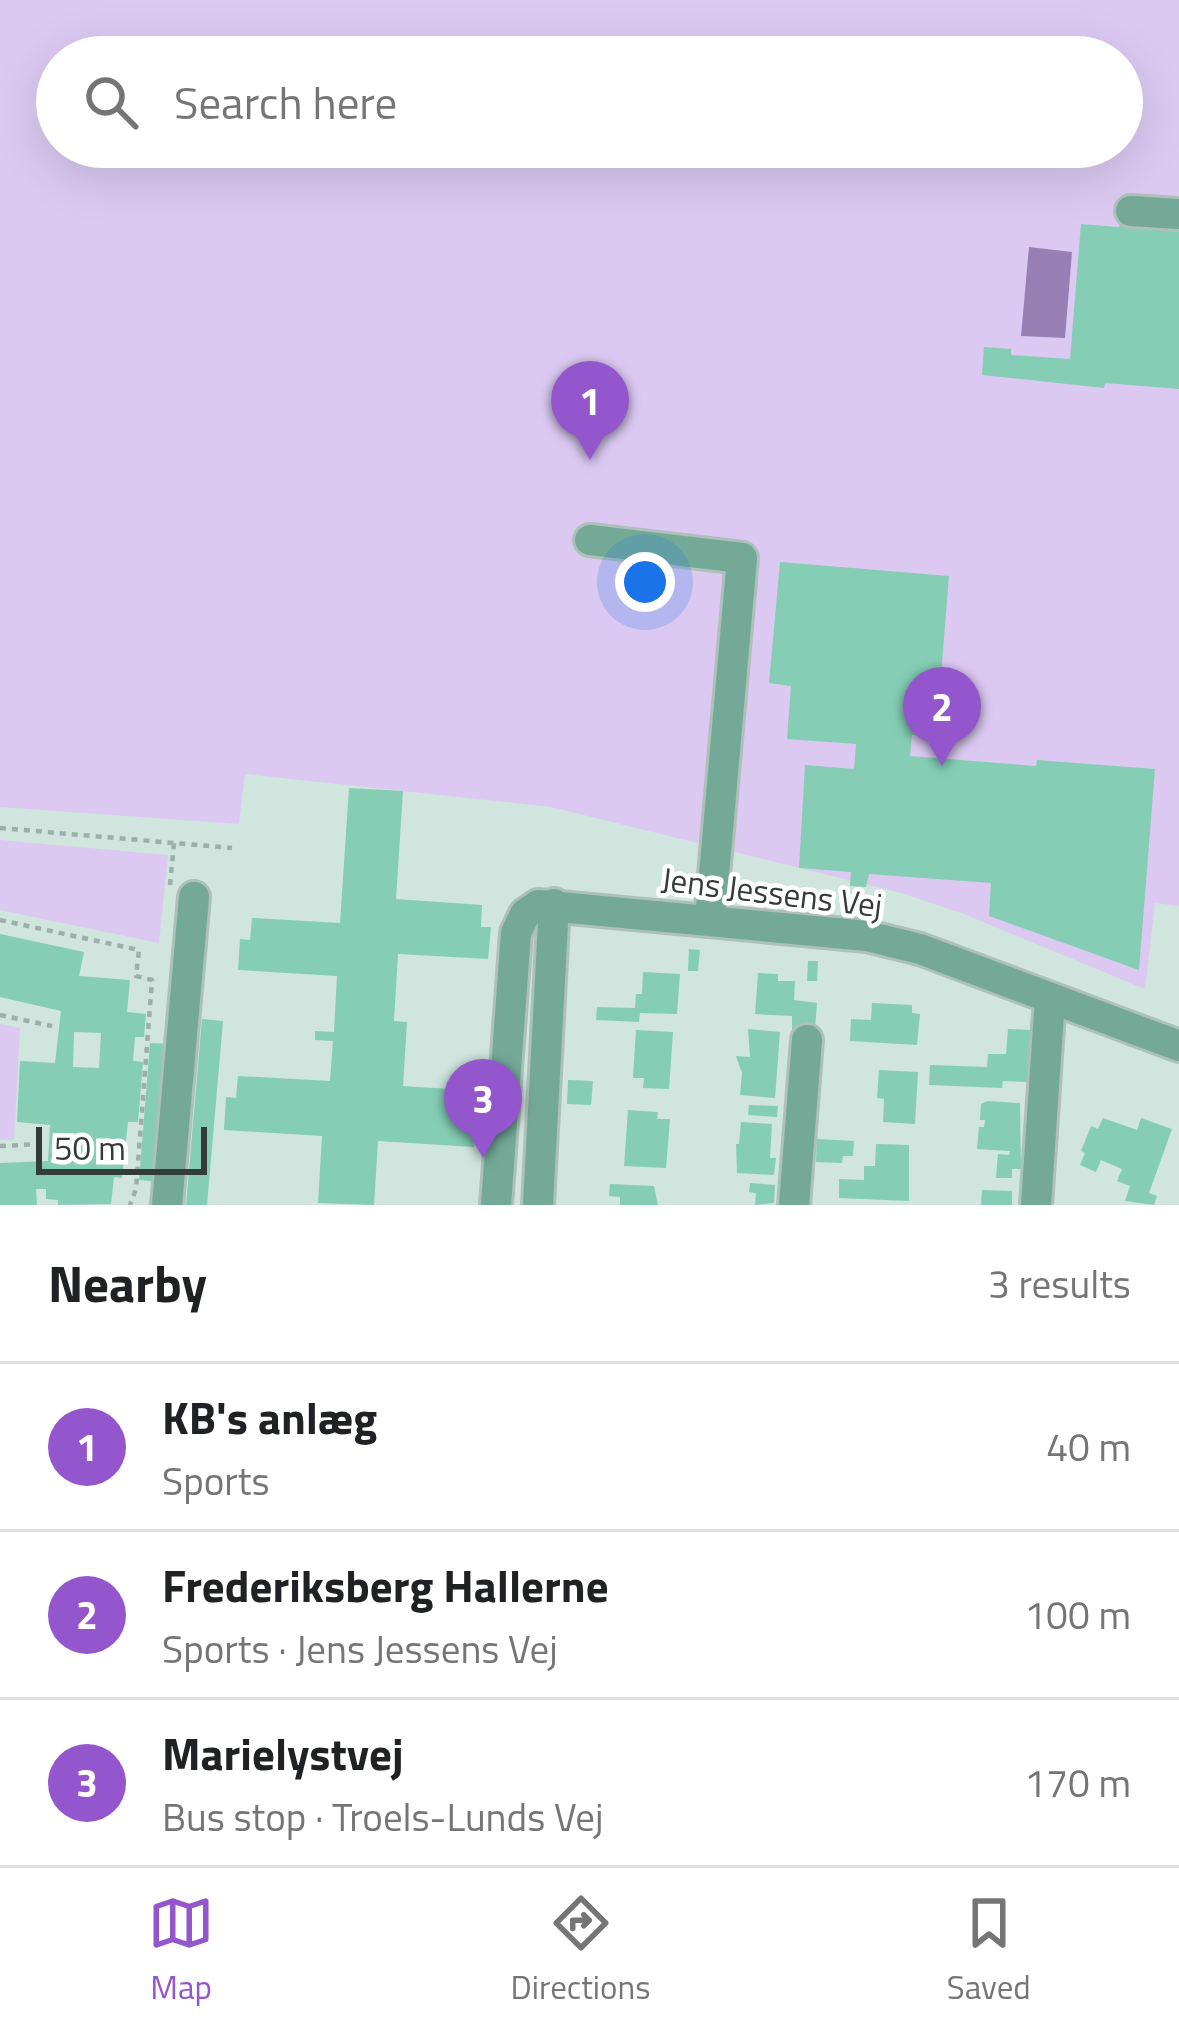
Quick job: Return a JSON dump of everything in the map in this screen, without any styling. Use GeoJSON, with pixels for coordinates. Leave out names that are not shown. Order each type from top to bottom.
{"type":"FeatureCollection","features":[{"type":"Feature","properties":{"kind":"street"},"geometry":{"type":"LineString","coordinates":[[1131,211],[1179,214]]}},
{"type":"Feature","properties":{"kind":"street"},"geometry":{"type":"LineString","coordinates":[[590,540],[742,558],[710,920]]}},
{"type":"Feature","properties":{"kind":"street"},"geometry":{"type":"LineString","coordinates":[[167,1205],[194,897]]}},
{"type":"Feature","properties":{"kind":"street"},"geometry":{"type":"LineString","coordinates":[[496,1205],[516,933],[525,914],[538,905],[554,904],[538,1205]]}},
{"type":"Feature","properties":{"kind":"street","name":"Jens Jessens Vej"},"geometry":{"type":"LineString","coordinates":[[554,904],[867,936],[920,949],[1179,1046]]}},
{"type":"Feature","properties":{"kind":"street"},"geometry":{"type":"LineString","coordinates":[[1036,1205],[1050,998]]}},
{"type":"Feature","properties":{"kind":"street"},"geometry":{"type":"LineString","coordinates":[[794,1205],[807,1040]]}},
{"type":"Feature","properties":{"kind":"path"},"geometry":{"type":"LineString","coordinates":[[0,828],[232,848]]}},
{"type":"Feature","properties":{"kind":"path"},"geometry":{"type":"LineString","coordinates":[[0,920],[139,950],[136,976],[152,980],[136,1189],[130,1205]]}},
{"type":"Feature","properties":{"kind":"path"},"geometry":{"type":"LineString","coordinates":[[0,1015],[52,1026]]}},
{"type":"Feature","properties":{"kind":"path"},"geometry":{"type":"LineString","coordinates":[[0,1146],[42,1144]]}},
{"type":"Feature","properties":{"kind":"shaded area"},"geometry":{"type":"Polygon","coordinates":[[[0,0],[1179,0],[1179,906],[1155,903],[1145,989],[902,893],[551,807],[245,774],[239,824],[0,807],[0,0]]]}},
{"type":"Feature","properties":{"kind":"shaded area"},"geometry":{"type":"Polygon","coordinates":[[[1029,247],[1072,252],[1065,338],[1021,336],[1029,247]]]}},
{"type":"Feature","properties":{"kind":"shaded area"},"geometry":{"type":"Polygon","coordinates":[[[0,840],[168,855],[159,943],[0,910],[0,840]]]}},
{"type":"Feature","properties":{"kind":"shaded area"},"geometry":{"type":"Polygon","coordinates":[[[0,1024],[20,1028],[14,1140],[0,1140],[0,1024]]]}},
{"type":"Feature","properties":{"kind":"building"},"geometry":{"type":"Polygon","coordinates":[[[1127,221],[1179,225],[1179,389],[1105,383],[1104,388],[982,375],[984,347],[1011,349],[1011,355],[1070,359],[1081,224],[1118,227],[1127,221]]]}},
{"type":"Feature","properties":{"kind":"building"},"geometry":{"type":"Polygon","coordinates":[[[780,562],[949,576],[936,737],[912,735],[910,756],[1155,769],[1139,970],[989,916],[991,883],[869,874],[866,887],[850,886],[851,872],[799,868],[805,765],[854,769],[856,744],[787,739],[791,686],[769,683],[780,562]]]}},
{"type":"Feature","properties":{"kind":"building"},"geometry":{"type":"Polygon","coordinates":[[[349,788],[403,791],[396,899],[482,905],[481,927],[491,927],[488,959],[398,954],[394,1021],[407,1022],[403,1086],[468,1090],[466,1112],[476,1113],[474,1147],[378,1141],[374,1205],[318,1203],[322,1136],[224,1130],[226,1097],[236,1098],[238,1076],[330,1081],[333,1041],[315,1040],[315,1031],[334,1032],[337,976],[238,970],[240,939],[250,940],[252,918],[340,923],[349,788]]]}},
{"type":"Feature","properties":{"kind":"building"},"geometry":{"type":"Polygon","coordinates":[[[0,934],[84,952],[79,976],[130,980],[127,1012],[146,1014],[144,1037],[135,1037],[133,1061],[143,1062],[138,1122],[128,1122],[122,1178],[114,1177],[111,1204],[58,1205],[58,1200],[46,1199],[46,1189],[36,1189],[37,1205],[0,1205],[0,1163],[48,1161],[50,1125],[17,1122],[20,1061],[55,1063],[61,1011],[0,997],[0,934]],[[74,1032],[73,1067],[99,1068],[101,1033],[74,1032]]]}},
{"type":"Feature","properties":{"kind":"building"},"geometry":{"type":"Polygon","coordinates":[[[689,949],[700,950],[698,971],[688,971],[689,949]]]}},
{"type":"Feature","properties":{"kind":"building"},"geometry":{"type":"Polygon","coordinates":[[[808,961],[818,961],[817,981],[807,981],[808,961]]]}},
{"type":"Feature","properties":{"kind":"building"},"geometry":{"type":"Polygon","coordinates":[[[643,972],[680,974],[677,1014],[640,1013],[639,1022],[596,1020],[597,1007],[635,1008],[636,994],[642,994],[643,972]]]}},
{"type":"Feature","properties":{"kind":"building"},"geometry":{"type":"Polygon","coordinates":[[[758,973],[795,981],[794,1000],[817,1003],[815,1029],[792,1029],[792,1016],[755,1014],[758,973]]]}},
{"type":"Feature","properties":{"kind":"building"},"geometry":{"type":"Polygon","coordinates":[[[872,1003],[912,1005],[912,1013],[920,1014],[917,1045],[850,1041],[851,1019],[871,1020],[872,1003]]]}},
{"type":"Feature","properties":{"kind":"building"},"geometry":{"type":"Polygon","coordinates":[[[202,1019],[223,1021],[207,1205],[186,1205],[202,1019]]]}},
{"type":"Feature","properties":{"kind":"building"},"geometry":{"type":"Polygon","coordinates":[[[748,1029],[780,1032],[775,1098],[740,1095],[742,1073],[736,1056],[750,1057],[748,1029]]]}},
{"type":"Feature","properties":{"kind":"building"},"geometry":{"type":"Polygon","coordinates":[[[1008,1029],[1031,1030],[1027,1082],[1003,1081],[1002,1088],[929,1085],[930,1065],[987,1067],[988,1054],[1006,1054],[1008,1029]]]}},
{"type":"Feature","properties":{"kind":"building"},"geometry":{"type":"Polygon","coordinates":[[[636,1030],[673,1032],[669,1089],[643,1088],[644,1078],[633,1078],[636,1030]]]}},
{"type":"Feature","properties":{"kind":"building"},"geometry":{"type":"Polygon","coordinates":[[[150,1043],[173,1044],[161,1182],[139,1180],[150,1043]]]}},
{"type":"Feature","properties":{"kind":"building"},"geometry":{"type":"Polygon","coordinates":[[[879,1070],[918,1072],[915,1124],[883,1122],[884,1099],[877,1098],[879,1070]]]}},
{"type":"Feature","properties":{"kind":"building"},"geometry":{"type":"Polygon","coordinates":[[[568,1080],[593,1081],[591,1105],[567,1104],[568,1080]]]}},
{"type":"Feature","properties":{"kind":"building"},"geometry":{"type":"Polygon","coordinates":[[[1020,1103],[1021,1169],[1012,1169],[1012,1178],[996,1178],[998,1154],[1009,1155],[1010,1151],[977,1149],[979,1127],[984,1127],[985,1120],[980,1120],[981,1104],[1020,1103]]]}},
{"type":"Feature","properties":{"kind":"building"},"geometry":{"type":"Polygon","coordinates":[[[749,1105],[778,1106],[777,1117],[748,1115],[749,1105]]]}},
{"type":"Feature","properties":{"kind":"building"},"geometry":{"type":"Polygon","coordinates":[[[628,1110],[658,1112],[657,1119],[670,1119],[666,1168],[624,1166],[628,1110]]]}},
{"type":"Feature","properties":{"kind":"building"},"geometry":{"type":"Polygon","coordinates":[[[1103,1118],[1137,1130],[1141,1118],[1172,1129],[1149,1193],[1157,1196],[1154,1205],[1125,1201],[1130,1186],[1117,1181],[1122,1169],[1101,1160],[1096,1172],[1080,1165],[1091,1126],[1098,1129],[1103,1118]]]}},
{"type":"Feature","properties":{"kind":"building"},"geometry":{"type":"Polygon","coordinates":[[[741,1122],[772,1124],[774,1175],[737,1173],[741,1122]]]}},
{"type":"Feature","properties":{"kind":"building"},"geometry":{"type":"Polygon","coordinates":[[[817,1139],[854,1141],[853,1156],[843,1156],[842,1163],[816,1162],[817,1139]]]}},
{"type":"Feature","properties":{"kind":"building"},"geometry":{"type":"Polygon","coordinates":[[[876,1144],[909,1145],[909,1201],[839,1198],[839,1179],[864,1180],[864,1166],[875,1166],[876,1144]]]}},
{"type":"Feature","properties":{"kind":"building"},"geometry":{"type":"Polygon","coordinates":[[[750,1183],[775,1185],[774,1203],[755,1205],[756,1193],[749,1192],[750,1183]]]}},
{"type":"Feature","properties":{"kind":"building"},"geometry":{"type":"Polygon","coordinates":[[[610,1184],[654,1186],[658,1205],[620,1205],[620,1197],[609,1196],[610,1184]]]}},
{"type":"Feature","properties":{"kind":"building"},"geometry":{"type":"Polygon","coordinates":[[[982,1190],[1012,1191],[1012,1205],[981,1205],[982,1190]]]}},
{"type":"Feature","properties":{"kind":"place","name":"KB's anlæg"},"geometry":{"type":"Point","coordinates":[590,460]}},
{"type":"Feature","properties":{"kind":"place","name":"Frederiksberg Hallerne"},"geometry":{"type":"Point","coordinates":[942,766]}},
{"type":"Feature","properties":{"kind":"place","name":"Marielystvej"},"geometry":{"type":"Point","coordinates":[483,1158]}}]}
